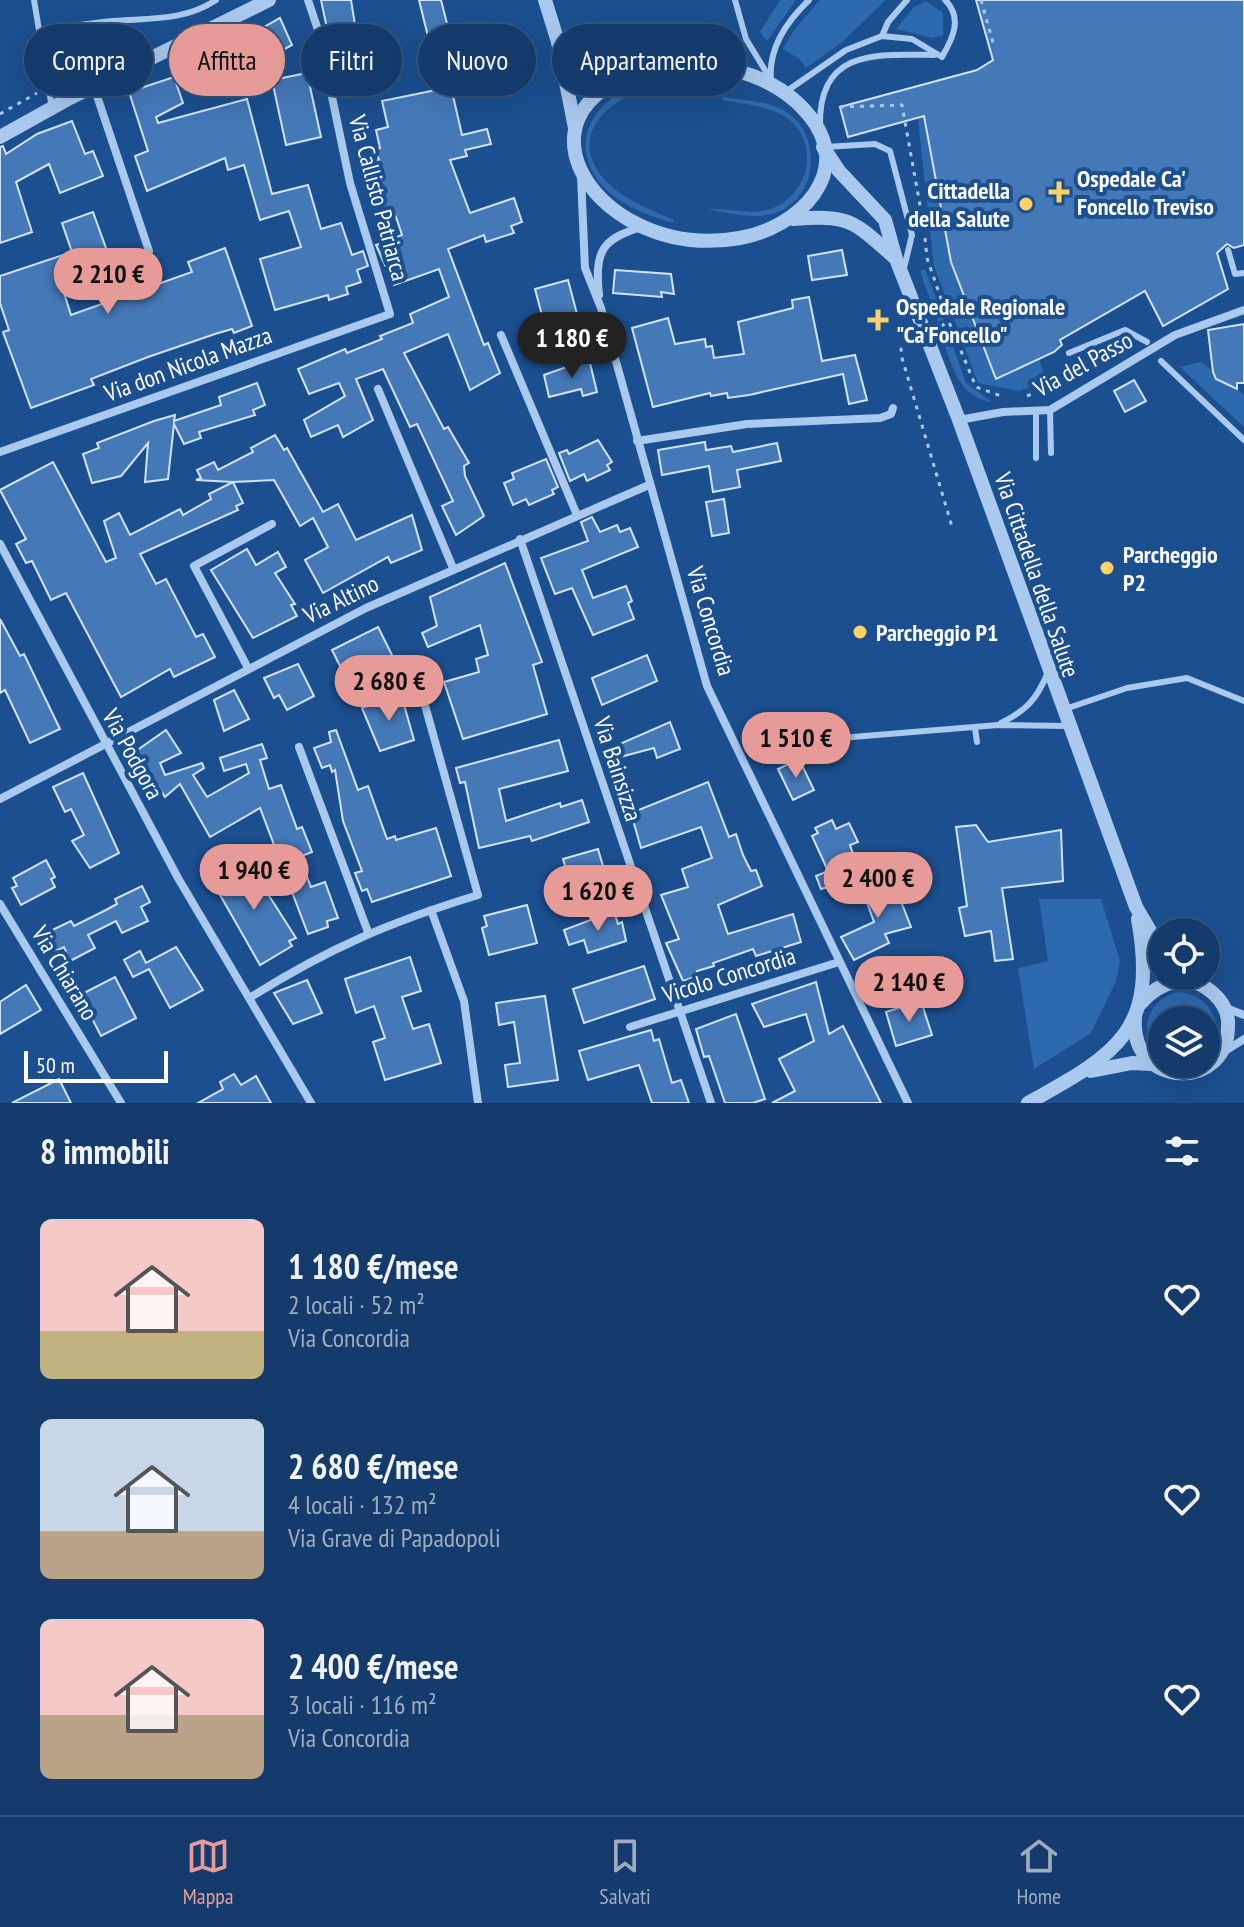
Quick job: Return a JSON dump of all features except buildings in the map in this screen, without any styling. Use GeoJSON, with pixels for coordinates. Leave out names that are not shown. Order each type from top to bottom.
{"type":"FeatureCollection","features":[{"type":"Feature","properties":{"kind":"street"},"geometry":{"type":"LineString","coordinates":[[153,58],[269,0]]}},
{"type":"Feature","properties":{"kind":"street","name":"Via Callisto Patriarca"},"geometry":{"type":"LineString","coordinates":[[308,0],[318,30],[350,183],[390,314]]}},
{"type":"Feature","properties":{"kind":"street"},"geometry":{"type":"LineString","coordinates":[[545,0],[552,24]]}},
{"type":"Feature","properties":{"kind":"street"},"geometry":{"type":"LineString","coordinates":[[594,96],[584,107],[575,128],[573,146],[581,175],[603,202],[642,227],[673,238],[710,242],[761,233],[793,219],[810,203],[820,186],[822,142],[810,115],[783,93],[746,73]]}},
{"type":"Feature","properties":{"kind":"street"},"geometry":{"type":"LineString","coordinates":[[0,137],[76,96]]}},
{"type":"Feature","properties":{"kind":"street"},"geometry":{"type":"LineString","coordinates":[[97,96],[149,251]]}},
{"type":"Feature","properties":{"kind":"street"},"geometry":{"type":"LineString","coordinates":[[569,96],[575,128]]}},
{"type":"Feature","properties":{"kind":"street","name":"Via Cittadella della Salute"},"geometry":{"type":"LineString","coordinates":[[822,142],[839,171],[885,220],[896,259],[959,420],[1061,709],[1136,907],[1148,927]]}},
{"type":"Feature","properties":{"kind":"street","name":"Via Concordia"},"geometry":{"type":"LineString","coordinates":[[581,175],[585,268],[601,308],[707,686],[908,1103]]}},
{"type":"Feature","properties":{"kind":"street","name":"Via Cittadella della Salute"},"geometry":{"type":"LineString","coordinates":[[793,219],[844,218],[896,259]]}},
{"type":"Feature","properties":{"kind":"street","name":"Via Concordia"},"geometry":{"type":"LineString","coordinates":[[601,308],[598,265],[603,249],[615,236],[642,227]]}},
{"type":"Feature","properties":{"kind":"street","name":"Via del Passo"},"geometry":{"type":"LineString","coordinates":[[959,420],[1003,412],[1036,413],[1050,410],[1175,335],[1244,310]]}},
{"type":"Feature","properties":{"kind":"street","name":"Via don Nicola Mazza"},"geometry":{"type":"LineString","coordinates":[[0,452],[390,314]]}},
{"type":"Feature","properties":{"kind":"street"},"geometry":{"type":"LineString","coordinates":[[501,335],[577,515]]}},
{"type":"Feature","properties":{"kind":"street"},"geometry":{"type":"LineString","coordinates":[[378,389],[453,568]]}},
{"type":"Feature","properties":{"kind":"street"},"geometry":{"type":"LineString","coordinates":[[637,441],[747,424],[880,418],[891,414],[893,408]]}},
{"type":"Feature","properties":{"kind":"street","name":"Via Altino"},"geometry":{"type":"LineString","coordinates":[[0,799],[248,668],[453,568],[649,485]]}},
{"type":"Feature","properties":{"kind":"street"},"geometry":{"type":"LineString","coordinates":[[248,668],[194,566],[272,524]]}},
{"type":"Feature","properties":{"kind":"street","name":"Via Bainsizza"},"geometry":{"type":"LineString","coordinates":[[520,539],[711,1103]]}},
{"type":"Feature","properties":{"kind":"street","name":"Via Podgora"},"geometry":{"type":"LineString","coordinates":[[0,544],[178,878],[311,1103]]}},
{"type":"Feature","properties":{"kind":"street"},"geometry":{"type":"LineString","coordinates":[[251,997],[307,962],[368,932],[478,895],[421,691]]}},
{"type":"Feature","properties":{"kind":"street"},"geometry":{"type":"LineString","coordinates":[[299,747],[368,932]]}},
{"type":"Feature","properties":{"kind":"street","name":"Via Chiarano"},"geometry":{"type":"LineString","coordinates":[[0,904],[121,1103]]}},
{"type":"Feature","properties":{"kind":"street","name":"Via Cittadella della Salute"},"geometry":{"type":"LineString","coordinates":[[1136,907],[1145,964],[1137,1042],[1148,1059]]}},
{"type":"Feature","properties":{"kind":"street"},"geometry":{"type":"LineString","coordinates":[[431,910],[464,1001],[478,1103]]}},
{"type":"Feature","properties":{"kind":"street","name":"Vicolo Concordia"},"geometry":{"type":"LineString","coordinates":[[630,1027],[839,962]]}},
{"type":"Feature","properties":{"kind":"street","name":"Via Cittadella della Salute"},"geometry":{"type":"LineString","coordinates":[[1087,1072],[1121,1039],[1138,1010],[1157,990]]}},
{"type":"Feature","properties":{"kind":"street","name":"Via Cittadella della Salute"},"geometry":{"type":"LineString","coordinates":[[1208,990],[1224,1007]]}},
{"type":"Feature","properties":{"kind":"street"},"geometry":{"type":"LineString","coordinates":[[1224,1007],[1244,1015]]}},
{"type":"Feature","properties":{"kind":"street"},"geometry":{"type":"LineString","coordinates":[[1221,1053],[1229,1022],[1224,1007]]}},
{"type":"Feature","properties":{"kind":"street"},"geometry":{"type":"LineString","coordinates":[[1221,1053],[1244,1039]]}},
{"type":"Feature","properties":{"kind":"street","name":"Via Cittadella della Salute"},"geometry":{"type":"LineString","coordinates":[[1028,1103],[1087,1072],[1132,1063],[1148,1064]]}},
{"type":"Feature","properties":{"kind":"lane"},"geometry":{"type":"LineString","coordinates":[[34,0],[38,24]]}},
{"type":"Feature","properties":{"kind":"lane"},"geometry":{"type":"LineString","coordinates":[[92,24],[152,21],[176,16],[216,0]]}},
{"type":"Feature","properties":{"kind":"lane"},"geometry":{"type":"LineString","coordinates":[[735,0],[753,55],[783,93],[846,50],[882,36],[912,39],[937,55]]}},
{"type":"Feature","properties":{"kind":"lane"},"geometry":{"type":"LineString","coordinates":[[771,80],[771,60],[780,35],[809,0]]}},
{"type":"Feature","properties":{"kind":"lane"},"geometry":{"type":"LineString","coordinates":[[882,36],[888,22],[907,0]]}},
{"type":"Feature","properties":{"kind":"lane"},"geometry":{"type":"LineString","coordinates":[[903,275],[912,235],[890,151],[875,144],[822,142],[825,88],[839,70],[870,55],[942,57],[955,35],[954,14],[945,0]]}},
{"type":"Feature","properties":{"kind":"lane"},"geometry":{"type":"LineString","coordinates":[[50,96],[52,108]]}},
{"type":"Feature","properties":{"kind":"lane"},"geometry":{"type":"LineString","coordinates":[[1228,250],[1235,274],[1244,273]]}},
{"type":"Feature","properties":{"kind":"lane"},"geometry":{"type":"LineString","coordinates":[[1069,353],[1125,330],[1147,342]]}},
{"type":"Feature","properties":{"kind":"lane"},"geometry":{"type":"LineString","coordinates":[[1161,361],[1244,440]]}},
{"type":"Feature","properties":{"kind":"lane"},"geometry":{"type":"LineString","coordinates":[[1050,410],[1051,453]]}},
{"type":"Feature","properties":{"kind":"lane"},"geometry":{"type":"LineString","coordinates":[[1036,413],[1036,458]]}},
{"type":"Feature","properties":{"kind":"lane"},"geometry":{"type":"LineString","coordinates":[[998,725],[1025,711],[1037,699],[1048,672]]}},
{"type":"Feature","properties":{"kind":"lane"},"geometry":{"type":"LineString","coordinates":[[1061,709],[1127,688],[1187,678],[1244,701]]}},
{"type":"Feature","properties":{"kind":"lane"},"geometry":{"type":"LineString","coordinates":[[816,740],[998,725],[1068,726]]}},
{"type":"Feature","properties":{"kind":"lane"},"geometry":{"type":"LineString","coordinates":[[975,728],[977,742]]}},
{"type":"Feature","properties":{"kind":"path"},"geometry":{"type":"LineString","coordinates":[[981,0],[994,46]]}},
{"type":"Feature","properties":{"kind":"path"},"geometry":{"type":"LineString","coordinates":[[0,114],[30,96]]}},
{"type":"Feature","properties":{"kind":"shaded area"},"geometry":{"type":"Polygon","coordinates":[[[780,0],[796,0],[767,41],[760,32],[780,0]]]}},
{"type":"Feature","properties":{"kind":"shaded area"},"geometry":{"type":"Polygon","coordinates":[[[820,0],[886,0],[841,43],[806,68],[799,59],[783,49],[794,30],[820,0]]]}},
{"type":"Feature","properties":{"kind":"shaded area"},"geometry":{"type":"Polygon","coordinates":[[[926,1],[943,13],[943,35],[933,38],[896,29],[914,7],[926,1]]]}},
{"type":"Feature","properties":{"kind":"shaded area"},"geometry":{"type":"Polygon","coordinates":[[[628,96],[601,117],[593,130],[590,145],[593,162],[612,187],[674,220],[673,223],[619,200],[595,176],[587,157],[586,139],[600,110],[612,99],[628,96]]]}},
{"type":"Feature","properties":{"kind":"shaded area"},"geometry":{"type":"Polygon","coordinates":[[[723,97],[754,101],[783,110],[796,120],[805,134],[811,164],[808,180],[801,194],[790,205],[775,213],[750,216],[708,209],[757,212],[773,208],[786,201],[796,190],[807,164],[803,136],[794,124],[775,112],[723,100],[723,97]]]}},
{"type":"Feature","properties":{"kind":"shaded area"},"geometry":{"type":"Polygon","coordinates":[[[924,116],[951,262],[996,379],[1039,359],[1047,381],[1019,391],[978,383],[934,266],[918,119],[924,116]]]}},
{"type":"Feature","properties":{"kind":"shaded area"},"geometry":{"type":"Polygon","coordinates":[[[925,269],[944,320],[938,322],[920,271],[925,269]]]}},
{"type":"Feature","properties":{"kind":"shaded area"},"geometry":{"type":"Polygon","coordinates":[[[947,329],[966,383],[992,402],[980,399],[963,386],[940,332],[947,329]]]}},
{"type":"Feature","properties":{"kind":"shaded area"},"geometry":{"type":"Polygon","coordinates":[[[1201,362],[1244,395],[1244,427],[1180,367],[1201,362]]]}},
{"type":"Feature","properties":{"kind":"shaded area"},"geometry":{"type":"Polygon","coordinates":[[[1039,899],[1101,899],[1120,961],[1116,981],[1091,1033],[1034,1069],[1018,968],[1048,961],[1039,899]]]}},
{"type":"Feature","properties":{"kind":"shaded area"},"geometry":{"type":"Polygon","coordinates":[[[1178,992],[1189,994],[1207,1006],[1156,1006],[1178,992]]]}},
{"type":"Feature","properties":{"kind":"place","name":"Ospedale Ca' Foncello Treviso"},"geometry":{"type":"Point","coordinates":[1059,192]}},
{"type":"Feature","properties":{"kind":"place","name":"Cittadella della Salute"},"geometry":{"type":"Point","coordinates":[1026,204]}},
{"type":"Feature","properties":{"kind":"place","name":"Ospedale Regionale \"Ca'Foncello\""},"geometry":{"type":"Point","coordinates":[878,320]}},
{"type":"Feature","properties":{"kind":"place","name":"Parcheggio P2"},"geometry":{"type":"Point","coordinates":[1107,568]}},
{"type":"Feature","properties":{"kind":"place","name":"Parcheggio P1"},"geometry":{"type":"Point","coordinates":[860,632]}}]}
